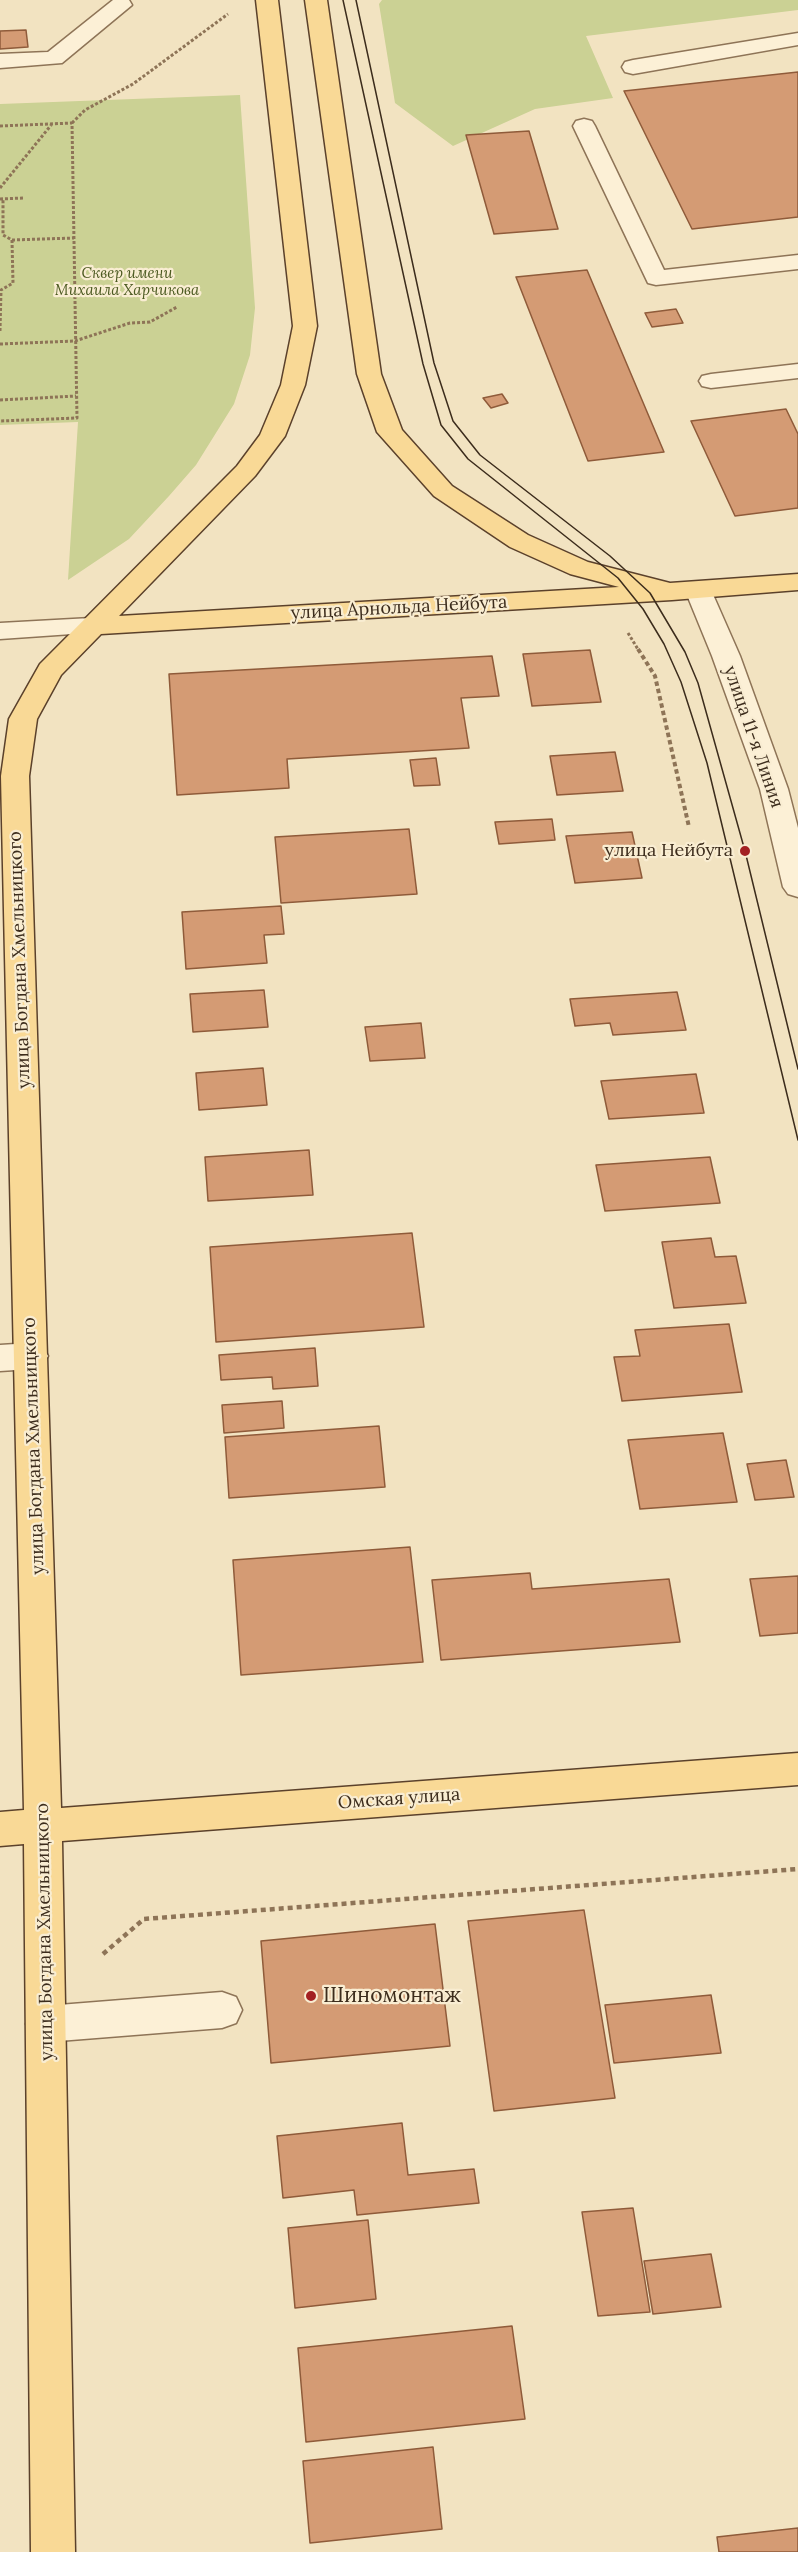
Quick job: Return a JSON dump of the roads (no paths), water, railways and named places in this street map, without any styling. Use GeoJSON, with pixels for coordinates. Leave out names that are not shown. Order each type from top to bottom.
{"type":"FeatureCollection","features":[{"type":"Feature","properties":{"kind":"main road","name":"улица Богдана Хмельницкого"},"geometry":{"type":"LineString","coordinates":[[53,2552],[43,1826],[16,1357],[15,776],[23,718],[50,670],[246,471],[272,436],[292,385],[305,326],[267,0]]}},
{"type":"Feature","properties":{"kind":"main road"},"geometry":{"type":"LineString","coordinates":[[316,0],[369,374],[390,432],[443,490],[519,541],[579,568],[685,591]]}},
{"type":"Feature","properties":{"kind":"main road","name":"улица Арнольда Нейбута"},"geometry":{"type":"LineString","coordinates":[[91,626],[685,591],[798,582]]}},
{"type":"Feature","properties":{"kind":"main road","name":"Омская улица"},"geometry":{"type":"LineString","coordinates":[[0,1829],[798,1769]]}},
{"type":"Feature","properties":{"kind":"street"},"geometry":{"type":"LineString","coordinates":[[0,61],[54,58],[121,5]]}},
{"type":"Feature","properties":{"kind":"street"},"geometry":{"type":"LineString","coordinates":[[633,67],[798,39]]}},
{"type":"Feature","properties":{"kind":"street"},"geometry":{"type":"LineString","coordinates":[[584,126],[656,278],[798,262]]}},
{"type":"Feature","properties":{"kind":"street"},"geometry":{"type":"LineString","coordinates":[[711,381],[798,371]]}},
{"type":"Feature","properties":{"kind":"street","name":"улица 11-я Линия"},"geometry":{"type":"LineString","coordinates":[[685,591],[726,656],[774,789],[798,887]]}},
{"type":"Feature","properties":{"kind":"street","name":"улица Арнольда Нейбута"},"geometry":{"type":"LineString","coordinates":[[0,631],[91,626]]}},
{"type":"Feature","properties":{"kind":"street"},"geometry":{"type":"LineString","coordinates":[[46,2024],[222,2010]]}},
{"type":"Feature","properties":{"kind":"tram line"},"geometry":{"type":"LineString","coordinates":[[343,0],[423,364],[441,425],[468,459],[618,578],[643,609],[664,644],[681,682],[707,763],[798,1140]]}},
{"type":"Feature","properties":{"kind":"tram line"},"geometry":{"type":"LineString","coordinates":[[356,0],[434,363],[453,421],[480,455],[610,556],[650,593],[685,652],[698,683],[745,851],[798,1069]]}},
{"type":"Feature","properties":{"kind":"place","name":"улица Нейбута"},"geometry":{"type":"Point","coordinates":[745,851]}},
{"type":"Feature","properties":{"kind":"place","name":"Шиномонтаж"},"geometry":{"type":"Point","coordinates":[311,1996]}},
{"type":"Feature","properties":{"kind":"park label","name":"Сквер имени Михаила Харчикова"},"geometry":{"type":"Point","coordinates":[127,282]}}]}
